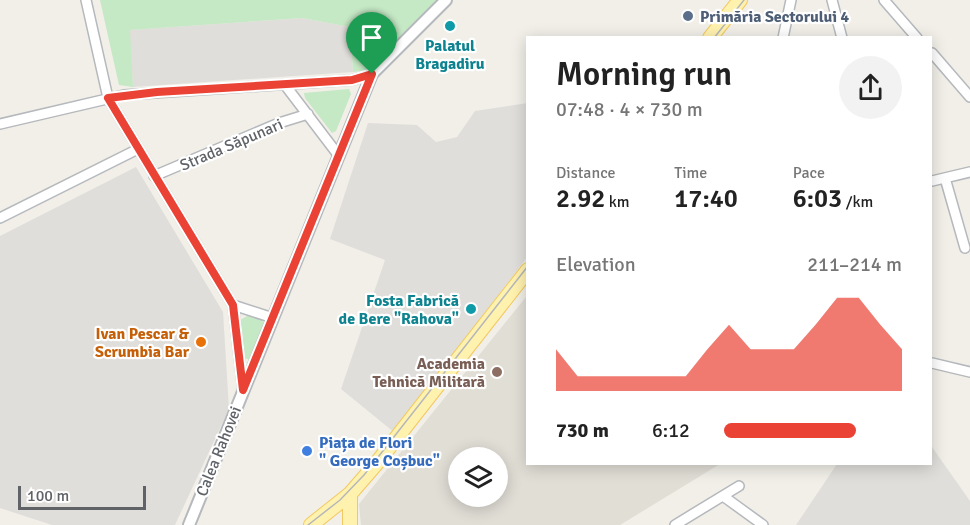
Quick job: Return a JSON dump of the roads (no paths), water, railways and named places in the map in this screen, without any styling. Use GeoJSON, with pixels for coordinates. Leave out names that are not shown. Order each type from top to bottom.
{"type":"FeatureCollection","features":[{"type":"Feature","properties":{"kind":"main road"},"geometry":{"type":"LineString","coordinates":[[712,36],[740,0]]}},
{"type":"Feature","properties":{"kind":"main road"},"geometry":{"type":"LineString","coordinates":[[311,525],[350,494],[398,437],[526,273]]}},
{"type":"Feature","properties":{"kind":"main road"},"geometry":{"type":"LineString","coordinates":[[350,494],[350,525]]}},
{"type":"Feature","properties":{"kind":"main road"},"geometry":{"type":"LineString","coordinates":[[326,514],[336,525]]}},
{"type":"Feature","properties":{"kind":"street"},"geometry":{"type":"LineString","coordinates":[[87,0],[108,98],[233,305],[243,390]]}},
{"type":"Feature","properties":{"kind":"street","name":"Calea Rahovei"},"geometry":{"type":"LineString","coordinates":[[189,525],[372,74],[446,0]]}},
{"type":"Feature","properties":{"kind":"street"},"geometry":{"type":"LineString","coordinates":[[783,36],[791,0]]}},
{"type":"Feature","properties":{"kind":"street"},"geometry":{"type":"LineString","coordinates":[[832,0],[841,36]]}},
{"type":"Feature","properties":{"kind":"street"},"geometry":{"type":"LineString","coordinates":[[884,0],[915,36]]}},
{"type":"Feature","properties":{"kind":"street"},"geometry":{"type":"LineString","coordinates":[[932,53],[970,97]]}},
{"type":"Feature","properties":{"kind":"street"},"geometry":{"type":"LineString","coordinates":[[0,124],[108,98],[157,92],[352,80],[372,74]]}},
{"type":"Feature","properties":{"kind":"street"},"geometry":{"type":"LineString","coordinates":[[285,85],[339,156]]}},
{"type":"Feature","properties":{"kind":"street","name":"Strada Săpunari"},"geometry":{"type":"LineString","coordinates":[[154,176],[279,123],[308,114]]}},
{"type":"Feature","properties":{"kind":"street"},"geometry":{"type":"LineString","coordinates":[[0,218],[138,149]]}},
{"type":"Feature","properties":{"kind":"street"},"geometry":{"type":"LineString","coordinates":[[932,182],[970,172]]}},
{"type":"Feature","properties":{"kind":"street"},"geometry":{"type":"LineString","coordinates":[[945,178],[965,248]]}},
{"type":"Feature","properties":{"kind":"street"},"geometry":{"type":"LineString","coordinates":[[233,305],[273,318]]}},
{"type":"Feature","properties":{"kind":"street"},"geometry":{"type":"LineString","coordinates":[[932,363],[970,372]]}},
{"type":"Feature","properties":{"kind":"street"},"geometry":{"type":"LineString","coordinates":[[675,525],[739,486]]}},
{"type":"Feature","properties":{"kind":"street"},"geometry":{"type":"LineString","coordinates":[[723,496],[764,525]]}},
{"type":"Feature","properties":{"kind":"street"},"geometry":{"type":"LineString","coordinates":[[687,518],[696,525]]}},
{"type":"Feature","properties":{"kind":"tram line"},"geometry":{"type":"LineString","coordinates":[[716,36],[744,0]]}},
{"type":"Feature","properties":{"kind":"tram line"},"geometry":{"type":"LineString","coordinates":[[308,525],[340,500],[364,475],[526,269]]}},
{"type":"Feature","properties":{"kind":"place","name":"Primăria Sectorului 4"},"geometry":{"type":"Point","coordinates":[688,16]}},
{"type":"Feature","properties":{"kind":"place","name":"Palatul Bragadiru"},"geometry":{"type":"Point","coordinates":[450,26]}},
{"type":"Feature","properties":{"kind":"place","name":"Fosta Fabrică de Bere \"Rahova\""},"geometry":{"type":"Point","coordinates":[471,309]}},
{"type":"Feature","properties":{"kind":"place","name":"Ivan Pescar & Scrumbia Bar"},"geometry":{"type":"Point","coordinates":[201,342]}},
{"type":"Feature","properties":{"kind":"place","name":"Academia Tehnică Militară"},"geometry":{"type":"Point","coordinates":[497,372]}},
{"type":"Feature","properties":{"kind":"place","name":"Piața de Flori \" George Coșbuc\""},"geometry":{"type":"Point","coordinates":[307,451]}}]}
